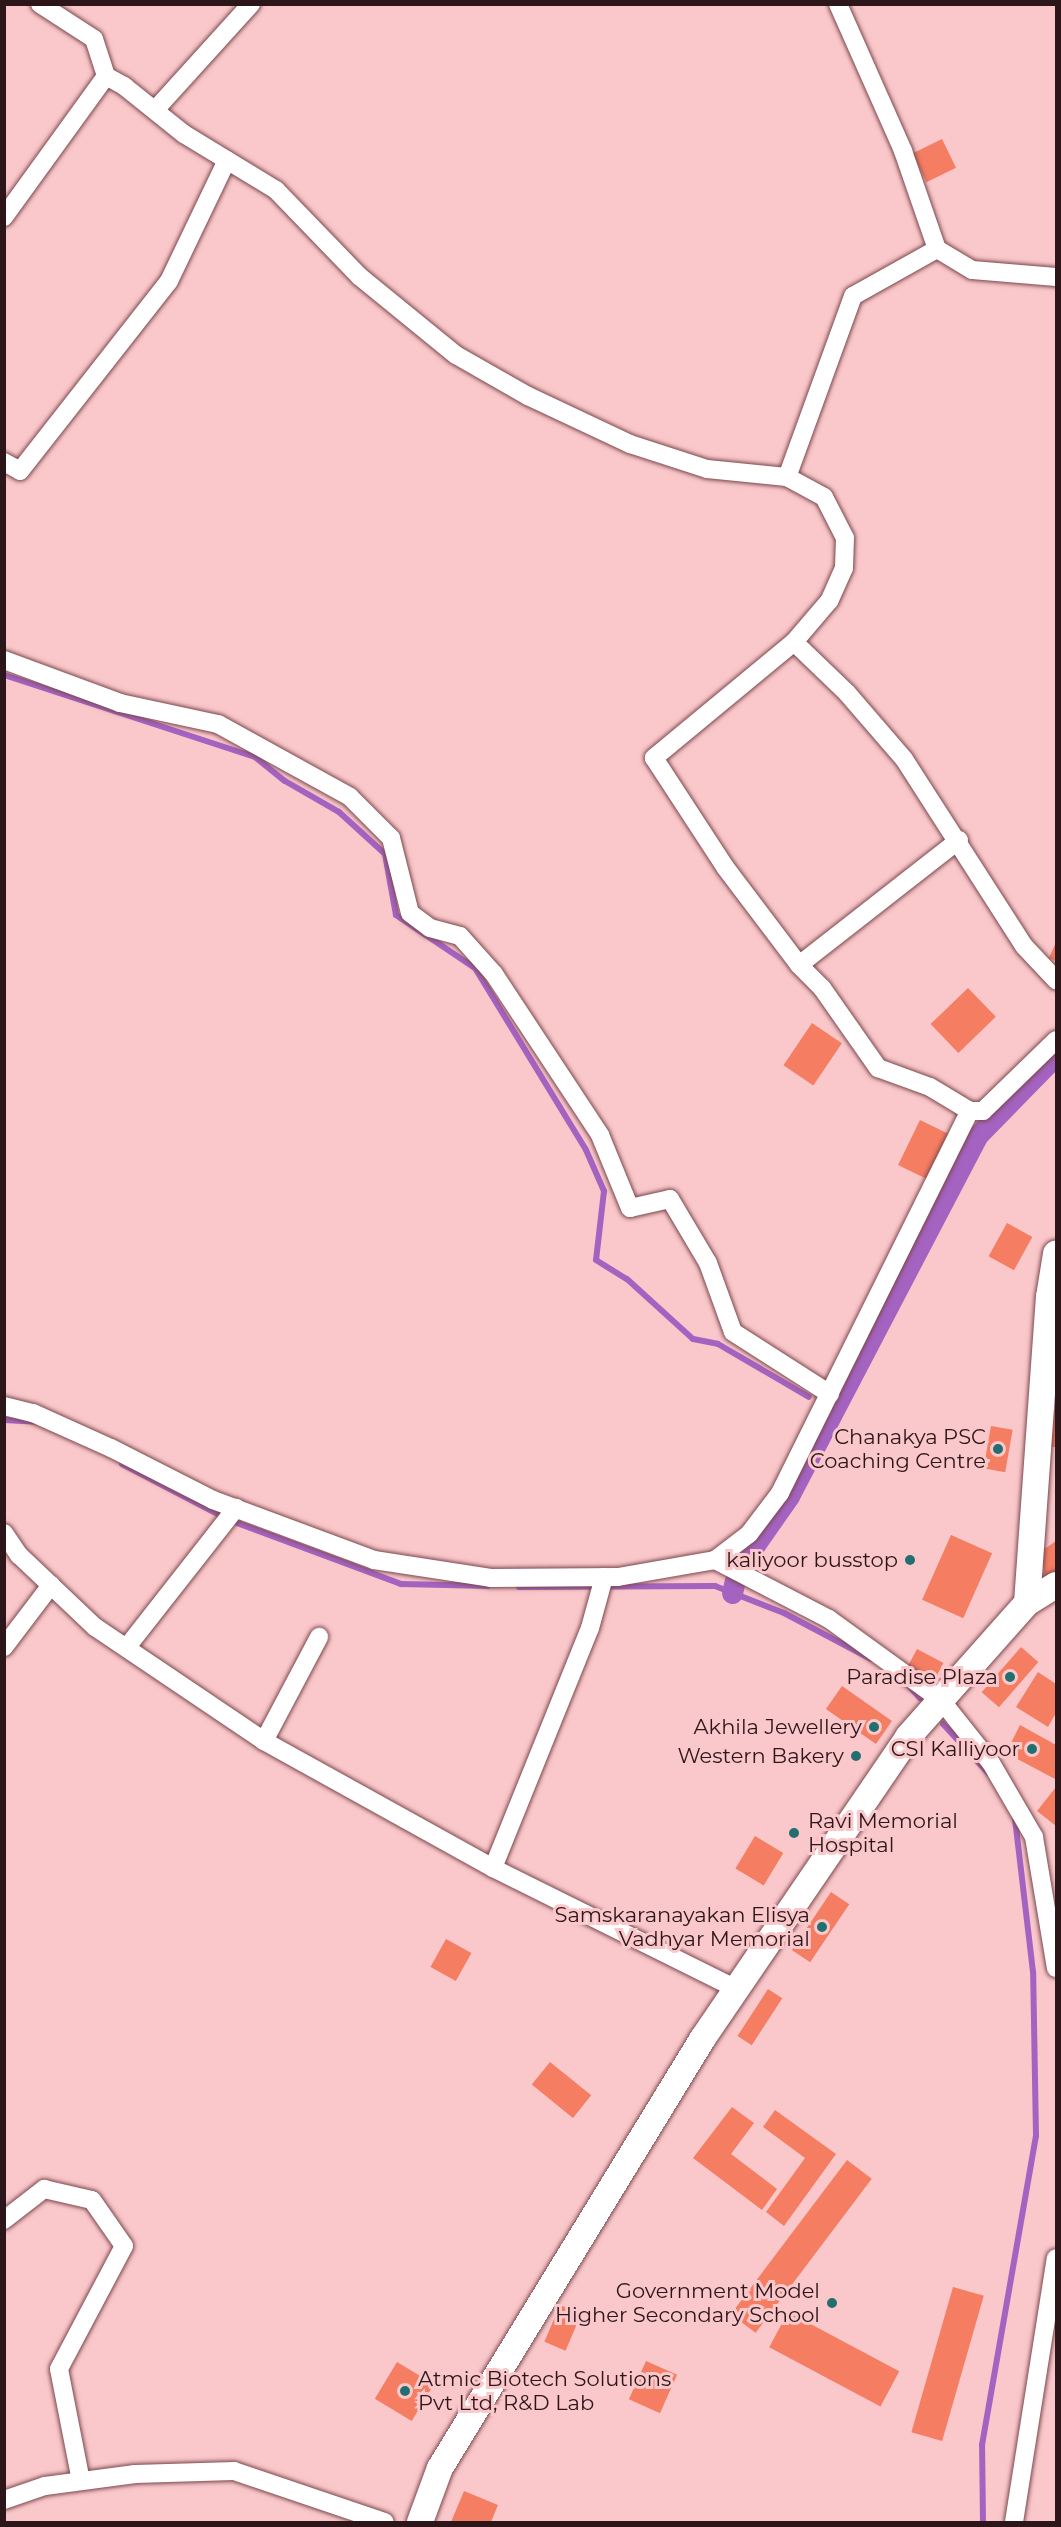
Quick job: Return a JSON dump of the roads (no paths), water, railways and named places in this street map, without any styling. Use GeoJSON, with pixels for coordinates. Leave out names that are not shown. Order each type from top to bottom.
{"type":"FeatureCollection","features":[{"type":"Feature","properties":{"kind":"main road"},"geometry":{"type":"LineString","coordinates":[[1027,1603],[1048,1297],[1056,1254]]}},
{"type":"Feature","properties":{"kind":"main road"},"geometry":{"type":"LineString","coordinates":[[420,2523],[440,2468],[736,1989],[908,1737],[1027,1603],[1056,1585]]}},
{"type":"Feature","properties":{"kind":"street"},"geometry":{"type":"LineString","coordinates":[[40,4],[94,39],[106,76],[227,160],[276,190],[359,276],[456,355],[528,396],[630,444],[707,469],[787,477],[824,496],[845,538],[844,568],[830,601],[794,642],[654,758],[725,867],[799,964],[822,988],[878,1068],[930,1088],[970,1111],[983,1111],[1056,1040]]}},
{"type":"Feature","properties":{"kind":"street"},"geometry":{"type":"LineString","coordinates":[[155,110],[251,4]]}},
{"type":"Feature","properties":{"kind":"street"},"geometry":{"type":"LineString","coordinates":[[838,4],[903,151],[937,249],[972,270],[1056,277]]}},
{"type":"Feature","properties":{"kind":"street"},"geometry":{"type":"LineString","coordinates":[[4,217],[106,76]]}},
{"type":"Feature","properties":{"kind":"street"},"geometry":{"type":"LineString","coordinates":[[4,462],[20,471],[170,281],[227,160]]}},
{"type":"Feature","properties":{"kind":"street"},"geometry":{"type":"LineString","coordinates":[[787,477],[853,296],[937,249]]}},
{"type":"Feature","properties":{"kind":"street"},"geometry":{"type":"LineString","coordinates":[[794,642],[847,693],[904,759],[959,840],[1024,946],[1056,980]]}},
{"type":"Feature","properties":{"kind":"street"},"geometry":{"type":"LineString","coordinates":[[4,660],[120,703],[218,724],[350,797],[391,838],[410,913],[430,928],[460,936],[494,974],[600,1135],[630,1208],[670,1199],[708,1263],[734,1332],[830,1394]]}},
{"type":"Feature","properties":{"kind":"street"},"geometry":{"type":"LineString","coordinates":[[799,964],[959,840]]}},
{"type":"Feature","properties":{"kind":"street"},"geometry":{"type":"LineString","coordinates":[[4,1406],[33,1413],[235,1509],[374,1560],[491,1578],[603,1578],[716,1560],[749,1534],[780,1494],[970,1111]]}},
{"type":"Feature","properties":{"kind":"street"},"geometry":{"type":"LineString","coordinates":[[127,1647],[235,1509]]}},
{"type":"Feature","properties":{"kind":"street"},"geometry":{"type":"LineString","coordinates":[[4,1533],[20,1555],[95,1627],[264,1741],[374,1805],[493,1868],[736,1989]]}},
{"type":"Feature","properties":{"kind":"street"},"geometry":{"type":"LineString","coordinates":[[716,1560],[829,1619],[941,1700],[991,1763],[1034,1837],[1056,1968]]}},
{"type":"Feature","properties":{"kind":"street"},"geometry":{"type":"LineString","coordinates":[[493,1868],[590,1628],[603,1578]]}},
{"type":"Feature","properties":{"kind":"street"},"geometry":{"type":"LineString","coordinates":[[4,1647],[51,1585]]}},
{"type":"Feature","properties":{"kind":"street"},"geometry":{"type":"LineString","coordinates":[[264,1741],[319,1637]]}},
{"type":"Feature","properties":{"kind":"street"},"geometry":{"type":"LineString","coordinates":[[4,2220],[44,2189],[92,2200],[124,2246],[59,2369],[81,2481]]}},
{"type":"Feature","properties":{"kind":"street"},"geometry":{"type":"LineString","coordinates":[[1014,2523],[1056,2258]]}},
{"type":"Feature","properties":{"kind":"street"},"geometry":{"type":"LineString","coordinates":[[4,2500],[45,2486],[81,2481],[135,2474],[234,2470],[385,2523]]}},
{"type":"Feature","properties":{"kind":"waterway"},"geometry":{"type":"LineString","coordinates":[[4,675],[255,757],[285,781],[339,812],[385,854],[396,915],[475,968],[586,1150],[604,1191],[596,1260],[627,1279],[693,1339],[718,1344],[809,1397]]}},
{"type":"Feature","properties":{"kind":"waterway"},"geometry":{"type":"LineString","coordinates":[[743,1562],[789,1496],[978,1135],[1056,1055]]}},
{"type":"Feature","properties":{"kind":"waterway"},"geometry":{"type":"LineString","coordinates":[[4,1420],[38,1422]]}},
{"type":"Feature","properties":{"kind":"waterway"},"geometry":{"type":"LineString","coordinates":[[122,1464],[229,1520],[401,1584],[488,1586]]}},
{"type":"Feature","properties":{"kind":"waterway"},"geometry":{"type":"LineString","coordinates":[[732,1593],[735,1580]]}},
{"type":"Feature","properties":{"kind":"waterway"},"geometry":{"type":"LineString","coordinates":[[519,1587],[715,1586],[784,1613],[871,1659]]}},
{"type":"Feature","properties":{"kind":"waterway"},"geometry":{"type":"LineString","coordinates":[[910,1687],[920,1698]]}},
{"type":"Feature","properties":{"kind":"waterway"},"geometry":{"type":"LineString","coordinates":[[943,1724],[988,1773]]}},
{"type":"Feature","properties":{"kind":"waterway"},"geometry":{"type":"LineString","coordinates":[[983,2522],[982,2445],[1036,2136],[1033,1972],[1015,1818]]}},
{"type":"Feature","properties":{"kind":"place","name":"Chanakya PSC Coaching Centre"},"geometry":{"type":"Point","coordinates":[998,1449]}},
{"type":"Feature","properties":{"kind":"place","name":"kaliyoor busstop"},"geometry":{"type":"Point","coordinates":[910,1560]}},
{"type":"Feature","properties":{"kind":"place","name":"Paradise Plaza"},"geometry":{"type":"Point","coordinates":[1010,1677]}},
{"type":"Feature","properties":{"kind":"place","name":"Akhila Jewellery"},"geometry":{"type":"Point","coordinates":[874,1727]}},
{"type":"Feature","properties":{"kind":"place","name":"CSI Kalliyoor"},"geometry":{"type":"Point","coordinates":[1032,1749]}},
{"type":"Feature","properties":{"kind":"place","name":"Western Bakery"},"geometry":{"type":"Point","coordinates":[856,1756]}},
{"type":"Feature","properties":{"kind":"place","name":"Ravi Memorial Hospital"},"geometry":{"type":"Point","coordinates":[794,1833]}},
{"type":"Feature","properties":{"kind":"place","name":"Samskaranayakan Elisya Vadhyar Memorial"},"geometry":{"type":"Point","coordinates":[822,1927]}},
{"type":"Feature","properties":{"kind":"place","name":"Government Model Higher Secondary School"},"geometry":{"type":"Point","coordinates":[832,2303]}},
{"type":"Feature","properties":{"kind":"place","name":"Atmic Biotech Solutions Pvt Ltd, R&D Lab"},"geometry":{"type":"Point","coordinates":[405,2391]}}]}
